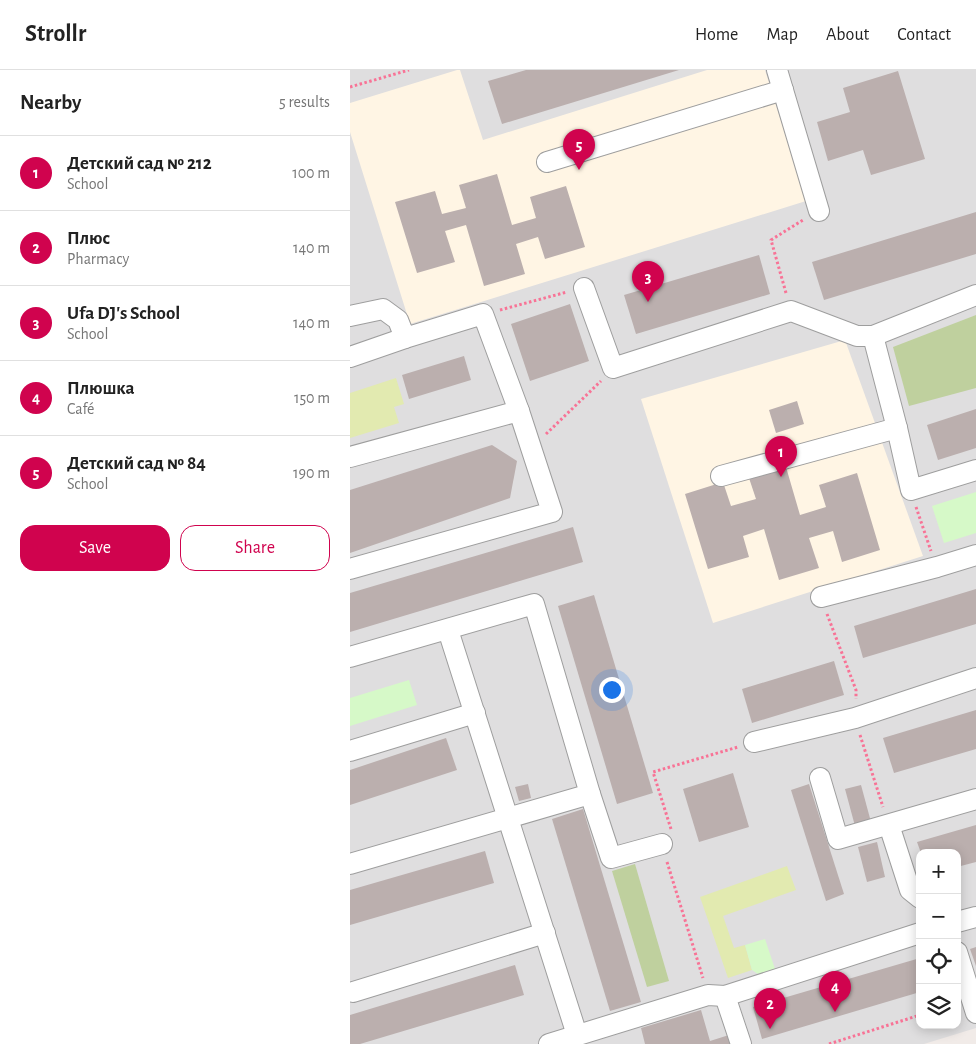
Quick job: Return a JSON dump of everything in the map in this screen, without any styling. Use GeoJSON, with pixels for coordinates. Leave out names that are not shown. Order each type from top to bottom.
{"type":"FeatureCollection","features":[{"type":"Feature","properties":{"kind":"lane"},"geometry":{"type":"LineString","coordinates":[[777,70],[819,211]]}},
{"type":"Feature","properties":{"kind":"lane"},"geometry":{"type":"LineString","coordinates":[[547,162],[783,90]]}},
{"type":"Feature","properties":{"kind":"lane"},"geometry":{"type":"LineString","coordinates":[[584,288],[613,368],[792,311],[857,336],[873,336],[976,295]]}},
{"type":"Feature","properties":{"kind":"lane"},"geometry":{"type":"LineString","coordinates":[[350,316],[383,309],[398,320],[405,338]]}},
{"type":"Feature","properties":{"kind":"lane"},"geometry":{"type":"LineString","coordinates":[[350,358],[405,338],[483,314],[519,411],[552,512],[350,568]]}},
{"type":"Feature","properties":{"kind":"lane"},"geometry":{"type":"LineString","coordinates":[[873,336],[897,428],[910,490],[976,470]]}},
{"type":"Feature","properties":{"kind":"lane"},"geometry":{"type":"LineString","coordinates":[[350,457],[519,411]]}},
{"type":"Feature","properties":{"kind":"lane"},"geometry":{"type":"LineString","coordinates":[[721,476],[897,428]]}},
{"type":"Feature","properties":{"kind":"lane"},"geometry":{"type":"LineString","coordinates":[[821,597],[976,555]]}},
{"type":"Feature","properties":{"kind":"lane"},"geometry":{"type":"LineString","coordinates":[[350,657],[534,604],[590,794],[611,858],[662,844]]}},
{"type":"Feature","properties":{"kind":"lane"},"geometry":{"type":"LineString","coordinates":[[448,630],[545,933],[588,1037]]}},
{"type":"Feature","properties":{"kind":"lane"},"geometry":{"type":"LineString","coordinates":[[754,742],[855,718],[976,678]]}},
{"type":"Feature","properties":{"kind":"lane"},"geometry":{"type":"LineString","coordinates":[[350,751],[475,713]]}},
{"type":"Feature","properties":{"kind":"lane"},"geometry":{"type":"LineString","coordinates":[[820,778],[838,839],[976,799]]}},
{"type":"Feature","properties":{"kind":"lane"},"geometry":{"type":"LineString","coordinates":[[350,864],[590,794]]}},
{"type":"Feature","properties":{"kind":"lane"},"geometry":{"type":"LineString","coordinates":[[889,824],[910,890],[916,895]]}},
{"type":"Feature","properties":{"kind":"lane"},"geometry":{"type":"LineString","coordinates":[[961,921],[976,917]]}},
{"type":"Feature","properties":{"kind":"lane"},"geometry":{"type":"LineString","coordinates":[[353,992],[545,933]]}},
{"type":"Feature","properties":{"kind":"lane"},"geometry":{"type":"LineString","coordinates":[[549,1044],[588,1037],[916,934]]}},
{"type":"Feature","properties":{"kind":"lane"},"geometry":{"type":"LineString","coordinates":[[961,965],[976,1013]]}},
{"type":"Feature","properties":{"kind":"lane"},"geometry":{"type":"LineString","coordinates":[[717,996],[741,1044]]}},
{"type":"Feature","properties":{"kind":"path"},"geometry":{"type":"LineString","coordinates":[[350,87],[409,70]]}},
{"type":"Feature","properties":{"kind":"path"},"geometry":{"type":"LineString","coordinates":[[792,311],[771,240],[819,211]]}},
{"type":"Feature","properties":{"kind":"path"},"geometry":{"type":"LineString","coordinates":[[483,314],[584,288]]}},
{"type":"Feature","properties":{"kind":"path"},"geometry":{"type":"LineString","coordinates":[[531,448],[613,368]]}},
{"type":"Feature","properties":{"kind":"path"},"geometry":{"type":"LineString","coordinates":[[910,490],[937,567]]}},
{"type":"Feature","properties":{"kind":"path"},"geometry":{"type":"LineString","coordinates":[[717,996],[662,844],[675,839],[653,772],[754,742]]}},
{"type":"Feature","properties":{"kind":"path"},"geometry":{"type":"LineString","coordinates":[[828,1044],[916,1016]]}},
{"type":"Feature","properties":{"kind":"shaded area"},"geometry":{"type":"Polygon","coordinates":[[[350,70],[976,70],[976,1028],[924,1044],[350,1044],[350,70]]]}},
{"type":"Feature","properties":{"kind":"shaded area"},"geometry":{"type":"Polygon","coordinates":[[[460,70],[483,140],[707,70],[765,70],[806,201],[410,324],[350,132],[350,103],[460,70]]]}},
{"type":"Feature","properties":{"kind":"shaded area"},"geometry":{"type":"Polygon","coordinates":[[[845,340],[923,556],[713,623],[641,399],[845,340]]]}},
{"type":"Feature","properties":{"kind":"green space"},"geometry":{"type":"Polygon","coordinates":[[[976,315],[976,388],[909,406],[893,347],[976,315]]]}},
{"type":"Feature","properties":{"kind":"green space"},"geometry":{"type":"Polygon","coordinates":[[[396,378],[404,404],[394,407],[399,423],[350,438],[350,393],[396,378]]]}},
{"type":"Feature","properties":{"kind":"green space"},"geometry":{"type":"Polygon","coordinates":[[[976,492],[976,533],[944,543],[932,506],[976,492]]]}},
{"type":"Feature","properties":{"kind":"green space"},"geometry":{"type":"Polygon","coordinates":[[[409,680],[417,705],[350,726],[350,698],[409,680]]]}},
{"type":"Feature","properties":{"kind":"green space"},"geometry":{"type":"Polygon","coordinates":[[[635,864],[669,981],[647,987],[612,871],[635,864]]]}},
{"type":"Feature","properties":{"kind":"green space"},"geometry":{"type":"Polygon","coordinates":[[[787,866],[796,890],[723,916],[734,948],[745,945],[752,970],[728,978],[700,897],[787,866]]]}},
{"type":"Feature","properties":{"kind":"green space"},"geometry":{"type":"Polygon","coordinates":[[[765,939],[775,969],[758,974],[752,970],[745,945],[765,939]]]}},
{"type":"Feature","properties":{"kind":"building"},"geometry":{"type":"Polygon","coordinates":[[[526,70],[679,70],[502,124],[488,81],[526,70]]]}},
{"type":"Feature","properties":{"kind":"building"},"geometry":{"type":"Polygon","coordinates":[[[898,71],[925,159],[871,175],[863,150],[828,161],[817,122],[850,112],[843,88],[898,71]]]}},
{"type":"Feature","properties":{"kind":"building"},"geometry":{"type":"Polygon","coordinates":[[[497,174],[512,225],[536,218],[530,197],[566,186],[585,247],[545,259],[538,237],[516,244],[525,274],[484,286],[466,225],[445,231],[455,262],[417,273],[395,202],[435,191],[442,214],[466,208],[459,185],[497,174]]]}},
{"type":"Feature","properties":{"kind":"building"},"geometry":{"type":"Polygon","coordinates":[[[976,212],[976,254],[824,300],[812,262],[976,212]]]}},
{"type":"Feature","properties":{"kind":"building"},"geometry":{"type":"Polygon","coordinates":[[[759,255],[770,294],[636,334],[624,295],[759,255]]]}},
{"type":"Feature","properties":{"kind":"building"},"geometry":{"type":"Polygon","coordinates":[[[570,304],[589,361],[530,381],[511,324],[570,304]]]}},
{"type":"Feature","properties":{"kind":"building"},"geometry":{"type":"Polygon","coordinates":[[[464,356],[471,380],[409,399],[402,375],[464,356]]]}},
{"type":"Feature","properties":{"kind":"building"},"geometry":{"type":"Polygon","coordinates":[[[797,401],[804,424],[776,433],[769,410],[797,401]]]}},
{"type":"Feature","properties":{"kind":"building"},"geometry":{"type":"Polygon","coordinates":[[[976,409],[976,448],[938,460],[927,425],[976,409]]]}},
{"type":"Feature","properties":{"kind":"building"},"geometry":{"type":"Polygon","coordinates":[[[492,445],[517,461],[510,498],[350,553],[350,490],[492,445]]]}},
{"type":"Feature","properties":{"kind":"building"},"geometry":{"type":"Polygon","coordinates":[[[786,467],[800,515],[826,507],[819,485],[857,473],[880,550],[842,562],[833,531],[809,538],[819,568],[779,580],[764,529],[743,536],[749,557],[708,569],[685,494],[723,482],[731,506],[756,499],[749,478],[786,467]]]}},
{"type":"Feature","properties":{"kind":"building"},"geometry":{"type":"Polygon","coordinates":[[[573,527],[583,562],[350,632],[350,593],[573,527]]]}},
{"type":"Feature","properties":{"kind":"building"},"geometry":{"type":"Polygon","coordinates":[[[976,589],[976,624],[863,658],[854,626],[976,589]]]}},
{"type":"Feature","properties":{"kind":"building"},"geometry":{"type":"Polygon","coordinates":[[[594,595],[653,793],[617,804],[558,606],[594,595]]]}},
{"type":"Feature","properties":{"kind":"building"},"geometry":{"type":"Polygon","coordinates":[[[834,661],[844,695],[752,723],[742,689],[834,661]]]}},
{"type":"Feature","properties":{"kind":"building"},"geometry":{"type":"Polygon","coordinates":[[[976,710],[976,749],[894,773],[883,738],[976,710]]]}},
{"type":"Feature","properties":{"kind":"building"},"geometry":{"type":"Polygon","coordinates":[[[446,738],[457,770],[350,805],[350,770],[446,738]]]}},
{"type":"Feature","properties":{"kind":"building"},"geometry":{"type":"Polygon","coordinates":[[[733,773],[749,827],[699,842],[683,789],[733,773]]]}},
{"type":"Feature","properties":{"kind":"building"},"geometry":{"type":"Polygon","coordinates":[[[528,784],[531,798],[519,801],[515,787],[528,784]]]}},
{"type":"Feature","properties":{"kind":"building"},"geometry":{"type":"Polygon","coordinates":[[[809,784],[844,894],[826,901],[791,790],[809,784]]]}},
{"type":"Feature","properties":{"kind":"building"},"geometry":{"type":"Polygon","coordinates":[[[861,785],[871,822],[855,826],[845,789],[861,785]]]}},
{"type":"Feature","properties":{"kind":"building"},"geometry":{"type":"Polygon","coordinates":[[[583,809],[641,1002],[610,1011],[552,819],[583,809]]]}},
{"type":"Feature","properties":{"kind":"building"},"geometry":{"type":"Polygon","coordinates":[[[976,825],[976,862],[961,866],[961,849],[920,849],[917,842],[976,825]]]}},
{"type":"Feature","properties":{"kind":"building"},"geometry":{"type":"Polygon","coordinates":[[[877,842],[885,877],[867,882],[858,847],[877,842]]]}},
{"type":"Feature","properties":{"kind":"building"},"geometry":{"type":"Polygon","coordinates":[[[485,851],[494,883],[350,925],[350,890],[485,851]]]}},
{"type":"Feature","properties":{"kind":"building"},"geometry":{"type":"Polygon","coordinates":[[[976,947],[976,966],[970,949],[976,947]]]}},
{"type":"Feature","properties":{"kind":"building"},"geometry":{"type":"Polygon","coordinates":[[[916,959],[916,993],[762,1039],[753,1007],[916,959]]]}},
{"type":"Feature","properties":{"kind":"building"},"geometry":{"type":"Polygon","coordinates":[[[515,965],[524,995],[360,1044],[350,1044],[350,1015],[515,965]]]}},
{"type":"Feature","properties":{"kind":"building"},"geometry":{"type":"Polygon","coordinates":[[[701,1010],[710,1041],[729,1035],[732,1044],[645,1044],[641,1028],[701,1010]]]}},
{"type":"Feature","properties":{"kind":"place","name":"Детский сад № 84"},"geometry":{"type":"Point","coordinates":[579,170]}},
{"type":"Feature","properties":{"kind":"place","name":"Ufa DJ's School"},"geometry":{"type":"Point","coordinates":[648,302]}},
{"type":"Feature","properties":{"kind":"place","name":"Детский сад № 212"},"geometry":{"type":"Point","coordinates":[781,477]}},
{"type":"Feature","properties":{"kind":"place","name":"Плюшка"},"geometry":{"type":"Point","coordinates":[835,1012]}},
{"type":"Feature","properties":{"kind":"place","name":"Плюс"},"geometry":{"type":"Point","coordinates":[770,1029]}}]}
